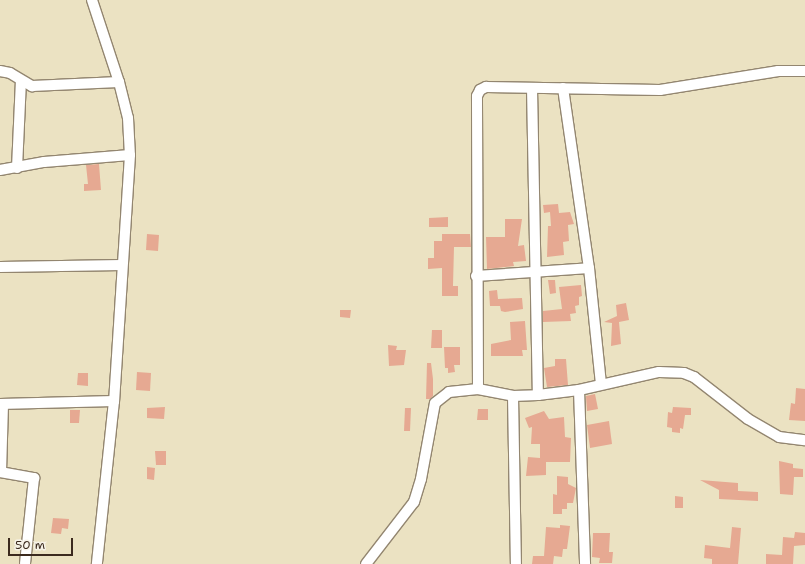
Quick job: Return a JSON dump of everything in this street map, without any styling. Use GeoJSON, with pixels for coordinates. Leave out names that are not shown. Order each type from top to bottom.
{"type":"FeatureCollection","features":[{"type":"Feature","properties":{"kind":"street"},"geometry":{"type":"LineString","coordinates":[[92,0],[119,82],[128,118],[130,155],[114,401],[97,564]]}},
{"type":"Feature","properties":{"kind":"street"},"geometry":{"type":"LineString","coordinates":[[0,71],[14,75],[21,81],[32,86],[119,82]]}},
{"type":"Feature","properties":{"kind":"street"},"geometry":{"type":"LineString","coordinates":[[478,389],[476,276],[477,96],[480,90],[486,87],[660,90],[778,71],[805,71]]}},
{"type":"Feature","properties":{"kind":"street"},"geometry":{"type":"LineString","coordinates":[[17,168],[21,81]]}},
{"type":"Feature","properties":{"kind":"street"},"geometry":{"type":"LineString","coordinates":[[532,88],[538,394]]}},
{"type":"Feature","properties":{"kind":"street"},"geometry":{"type":"LineString","coordinates":[[563,88],[589,268],[601,384]]}},
{"type":"Feature","properties":{"kind":"street"},"geometry":{"type":"LineString","coordinates":[[0,170],[44,162],[130,155]]}},
{"type":"Feature","properties":{"kind":"street"},"geometry":{"type":"LineString","coordinates":[[0,267],[122,265]]}},
{"type":"Feature","properties":{"kind":"street"},"geometry":{"type":"LineString","coordinates":[[476,276],[589,268]]}},
{"type":"Feature","properties":{"kind":"street"},"geometry":{"type":"LineString","coordinates":[[366,564],[414,502],[421,479],[435,403],[449,392],[478,389],[514,396],[579,390],[659,372],[684,373],[694,377],[748,419],[779,437],[805,440]]}},
{"type":"Feature","properties":{"kind":"street"},"geometry":{"type":"LineString","coordinates":[[579,390],[585,564]]}},
{"type":"Feature","properties":{"kind":"street"},"geometry":{"type":"LineString","coordinates":[[514,396],[516,564]]}},
{"type":"Feature","properties":{"kind":"street"},"geometry":{"type":"LineString","coordinates":[[25,564],[34,478],[0,472],[2,404],[114,401]]}},
{"type":"Feature","properties":{"kind":"building"},"geometry":{"type":"Polygon","coordinates":[[[99,164],[101,190],[84,191],[84,184],[88,184],[86,165],[99,164]]]}},
{"type":"Feature","properties":{"kind":"building"},"geometry":{"type":"Polygon","coordinates":[[[558,204],[559,213],[570,212],[574,224],[568,225],[569,241],[563,242],[564,255],[547,257],[548,226],[551,226],[550,212],[544,213],[543,205],[558,204]]]}},
{"type":"Feature","properties":{"kind":"building"},"geometry":{"type":"Polygon","coordinates":[[[448,217],[448,227],[429,227],[429,218],[448,217]]]}},
{"type":"Feature","properties":{"kind":"building"},"geometry":{"type":"Polygon","coordinates":[[[505,219],[522,219],[518,246],[524,245],[526,261],[513,262],[514,266],[487,269],[486,237],[505,237],[505,219]]]}},
{"type":"Feature","properties":{"kind":"building"},"geometry":{"type":"Polygon","coordinates":[[[147,234],[159,235],[158,251],[146,250],[147,234]]]}},
{"type":"Feature","properties":{"kind":"building"},"geometry":{"type":"Polygon","coordinates":[[[442,234],[470,234],[471,247],[454,247],[453,286],[458,286],[458,296],[442,296],[442,268],[428,269],[428,258],[434,258],[434,241],[442,241],[442,234]]]}},
{"type":"Feature","properties":{"kind":"building"},"geometry":{"type":"Polygon","coordinates":[[[548,280],[555,280],[556,293],[550,294],[548,280]]]}},
{"type":"Feature","properties":{"kind":"building"},"geometry":{"type":"Polygon","coordinates":[[[581,285],[582,296],[579,297],[579,305],[575,306],[576,313],[570,314],[571,321],[543,322],[543,311],[562,309],[559,287],[581,285]]]}},
{"type":"Feature","properties":{"kind":"building"},"geometry":{"type":"Polygon","coordinates":[[[497,290],[498,299],[522,298],[523,309],[505,312],[501,311],[500,306],[490,306],[489,291],[497,290]]]}},
{"type":"Feature","properties":{"kind":"building"},"geometry":{"type":"Polygon","coordinates":[[[626,303],[629,320],[619,322],[621,344],[611,346],[612,323],[604,322],[617,316],[616,305],[626,303]]]}},
{"type":"Feature","properties":{"kind":"building"},"geometry":{"type":"Polygon","coordinates":[[[340,310],[351,310],[350,318],[340,317],[340,310]]]}},
{"type":"Feature","properties":{"kind":"building"},"geometry":{"type":"Polygon","coordinates":[[[525,321],[527,350],[522,350],[523,356],[491,356],[491,344],[511,340],[510,322],[525,321]]]}},
{"type":"Feature","properties":{"kind":"building"},"geometry":{"type":"Polygon","coordinates":[[[432,330],[442,330],[442,348],[431,348],[432,330]]]}},
{"type":"Feature","properties":{"kind":"building"},"geometry":{"type":"Polygon","coordinates":[[[388,345],[397,346],[396,350],[406,350],[404,365],[389,366],[388,345]]]}},
{"type":"Feature","properties":{"kind":"building"},"geometry":{"type":"Polygon","coordinates":[[[444,347],[460,347],[460,365],[454,365],[455,372],[448,373],[448,368],[445,368],[444,347]]]}},
{"type":"Feature","properties":{"kind":"building"},"geometry":{"type":"Polygon","coordinates":[[[555,359],[566,359],[568,385],[547,387],[544,368],[555,366],[555,359]]]}},
{"type":"Feature","properties":{"kind":"building"},"geometry":{"type":"Polygon","coordinates":[[[427,363],[431,363],[433,379],[433,396],[430,399],[426,399],[427,363]]]}},
{"type":"Feature","properties":{"kind":"building"},"geometry":{"type":"Polygon","coordinates":[[[137,372],[151,373],[150,391],[136,390],[137,372]]]}},
{"type":"Feature","properties":{"kind":"building"},"geometry":{"type":"Polygon","coordinates":[[[78,373],[88,373],[88,386],[77,385],[78,373]]]}},
{"type":"Feature","properties":{"kind":"building"},"geometry":{"type":"Polygon","coordinates":[[[796,388],[805,389],[805,421],[789,420],[791,403],[795,404],[796,388]]]}},
{"type":"Feature","properties":{"kind":"building"},"geometry":{"type":"Polygon","coordinates":[[[595,394],[598,409],[587,411],[586,396],[595,394]]]}},
{"type":"Feature","properties":{"kind":"building"},"geometry":{"type":"Polygon","coordinates":[[[165,407],[164,419],[147,418],[147,408],[165,407]]]}},
{"type":"Feature","properties":{"kind":"building"},"geometry":{"type":"Polygon","coordinates":[[[673,407],[691,408],[691,415],[685,415],[683,429],[680,428],[680,433],[672,432],[672,428],[667,427],[668,412],[672,413],[673,407]]]}},
{"type":"Feature","properties":{"kind":"building"},"geometry":{"type":"Polygon","coordinates":[[[405,408],[411,408],[410,431],[404,431],[405,408]]]}},
{"type":"Feature","properties":{"kind":"building"},"geometry":{"type":"Polygon","coordinates":[[[478,409],[488,409],[488,420],[477,420],[478,409]]]}},
{"type":"Feature","properties":{"kind":"building"},"geometry":{"type":"Polygon","coordinates":[[[70,410],[80,410],[79,423],[70,423],[70,410]]]}},
{"type":"Feature","properties":{"kind":"building"},"geometry":{"type":"Polygon","coordinates":[[[544,411],[549,419],[564,417],[565,437],[571,438],[570,462],[546,462],[546,475],[526,476],[528,457],[540,458],[540,444],[531,444],[532,427],[529,428],[525,418],[544,411]]]}},
{"type":"Feature","properties":{"kind":"building"},"geometry":{"type":"Polygon","coordinates":[[[609,421],[612,444],[590,448],[587,425],[609,421]]]}},
{"type":"Feature","properties":{"kind":"building"},"geometry":{"type":"Polygon","coordinates":[[[155,451],[166,451],[166,465],[156,465],[155,451]]]}},
{"type":"Feature","properties":{"kind":"building"},"geometry":{"type":"Polygon","coordinates":[[[779,461],[793,464],[793,468],[803,469],[803,477],[794,477],[793,495],[780,494],[779,461]]]}},
{"type":"Feature","properties":{"kind":"building"},"geometry":{"type":"Polygon","coordinates":[[[147,467],[155,468],[154,480],[147,479],[147,467]]]}},
{"type":"Feature","properties":{"kind":"building"},"geometry":{"type":"Polygon","coordinates":[[[557,476],[568,477],[568,484],[576,488],[573,503],[567,503],[567,509],[562,509],[562,514],[553,514],[553,494],[557,495],[557,476]]]}},
{"type":"Feature","properties":{"kind":"building"},"geometry":{"type":"Polygon","coordinates":[[[700,480],[738,483],[738,491],[758,492],[758,501],[719,499],[719,490],[700,480]]]}},
{"type":"Feature","properties":{"kind":"building"},"geometry":{"type":"Polygon","coordinates":[[[675,496],[683,497],[683,508],[675,508],[675,496]]]}},
{"type":"Feature","properties":{"kind":"building"},"geometry":{"type":"Polygon","coordinates":[[[53,518],[69,519],[68,529],[62,528],[61,534],[51,533],[53,518]]]}},
{"type":"Feature","properties":{"kind":"building"},"geometry":{"type":"Polygon","coordinates":[[[560,525],[570,526],[567,549],[563,549],[562,557],[554,556],[553,564],[532,564],[533,556],[544,556],[546,527],[560,528],[560,525]]]}},
{"type":"Feature","properties":{"kind":"building"},"geometry":{"type":"Polygon","coordinates":[[[732,527],[741,528],[738,564],[712,564],[712,559],[704,558],[705,545],[730,548],[732,527]]]}},
{"type":"Feature","properties":{"kind":"building"},"geometry":{"type":"Polygon","coordinates":[[[795,532],[805,533],[805,545],[794,546],[793,564],[766,564],[766,554],[782,555],[783,537],[794,538],[795,532]]]}},
{"type":"Feature","properties":{"kind":"building"},"geometry":{"type":"Polygon","coordinates":[[[593,533],[610,533],[609,552],[613,552],[612,563],[599,563],[600,558],[592,557],[593,533]]]}}]}
